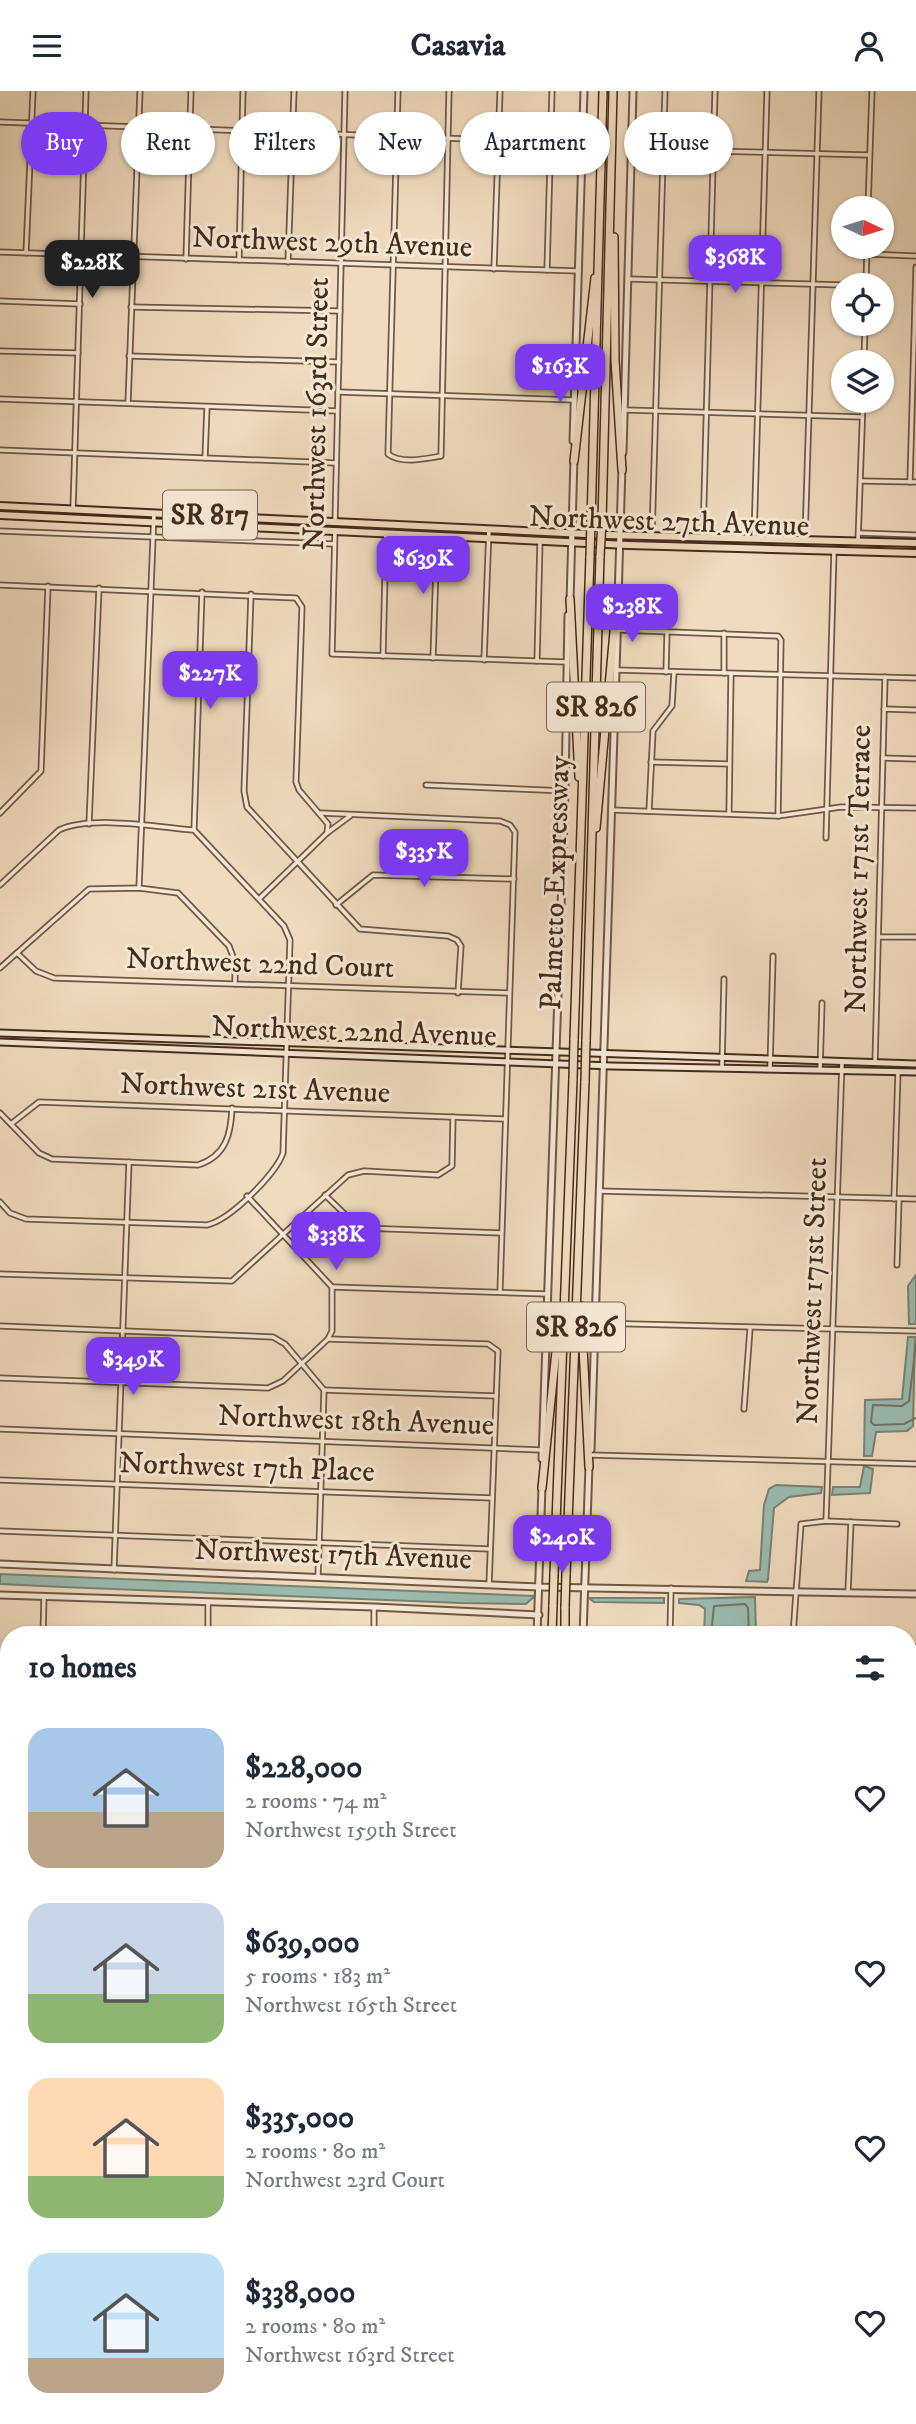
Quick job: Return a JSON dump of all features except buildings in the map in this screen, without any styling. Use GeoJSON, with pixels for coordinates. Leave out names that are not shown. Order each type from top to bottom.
{"type":"FeatureCollection","features":[{"type":"Feature","properties":{"kind":"highway","name":"Palmetto Expressway"},"geometry":{"type":"LineString","coordinates":[[552,1626],[573,1079],[603,91]]}},
{"type":"Feature","properties":{"kind":"highway","name":"Palmetto Expressway"},"geometry":{"type":"LineString","coordinates":[[565,1626],[585,1081],[613,91]]}},
{"type":"Feature","properties":{"kind":"highway"},"geometry":{"type":"LineString","coordinates":[[611,208],[615,360],[622,470]]}},
{"type":"Feature","properties":{"kind":"highway"},"geometry":{"type":"LineString","coordinates":[[574,461],[599,254]]}},
{"type":"Feature","properties":{"kind":"highway"},"geometry":{"type":"LineString","coordinates":[[570,599],[580,807]]}},
{"type":"Feature","properties":{"kind":"highway"},"geometry":{"type":"LineString","coordinates":[[591,857],[617,599]]}},
{"type":"Feature","properties":{"kind":"highway"},"geometry":{"type":"LineString","coordinates":[[579,1244],[589,1467]]}},
{"type":"Feature","properties":{"kind":"highway"},"geometry":{"type":"LineString","coordinates":[[542,1488],[558,1324],[565,1283]]}},
{"type":"Feature","properties":{"kind":"main road","name":"Northwest 27th Avenue"},"geometry":{"type":"LineString","coordinates":[[0,506],[619,535],[806,540],[857,538],[916,543]]}},
{"type":"Feature","properties":{"kind":"main road"},"geometry":{"type":"LineString","coordinates":[[23,516],[27,513],[68,514],[73,509]]}},
{"type":"Feature","properties":{"kind":"main road","name":"Northwest 27th Avenue"},"geometry":{"type":"LineString","coordinates":[[0,515],[619,545],[916,553]]}},
{"type":"Feature","properties":{"kind":"main road"},"geometry":{"type":"LineString","coordinates":[[266,528],[267,518]]}},
{"type":"Feature","properties":{"kind":"main road"},"geometry":{"type":"LineString","coordinates":[[737,548],[754,538]]}},
{"type":"Feature","properties":{"kind":"main road"},"geometry":{"type":"LineString","coordinates":[[835,551],[857,538]]}},
{"type":"Feature","properties":{"kind":"main road"},"geometry":{"type":"LineString","coordinates":[[757,548],[761,543],[773,539]]}},
{"type":"Feature","properties":{"kind":"street"},"geometry":{"type":"LineString","coordinates":[[32,112],[33,91]]}},
{"type":"Feature","properties":{"kind":"street"},"geometry":{"type":"LineString","coordinates":[[85,112],[86,91]]}},
{"type":"Feature","properties":{"kind":"street"},"geometry":{"type":"LineString","coordinates":[[140,91],[140,112]]}},
{"type":"Feature","properties":{"kind":"street"},"geometry":{"type":"LineString","coordinates":[[190,112],[191,91]]}},
{"type":"Feature","properties":{"kind":"street"},"geometry":{"type":"LineString","coordinates":[[242,112],[243,91]]}},
{"type":"Feature","properties":{"kind":"street"},"geometry":{"type":"LineString","coordinates":[[293,112],[294,91]]}},
{"type":"Feature","properties":{"kind":"street","name":"Northwest 163rd Street"},"geometry":{"type":"LineString","coordinates":[[345,91],[332,654],[383,656]]}},
{"type":"Feature","properties":{"kind":"street"},"geometry":{"type":"LineString","coordinates":[[398,91],[398,112]]}},
{"type":"Feature","properties":{"kind":"street"},"geometry":{"type":"LineString","coordinates":[[396,175],[388,454],[393,458],[419,460],[441,456],[449,91]]}},
{"type":"Feature","properties":{"kind":"street"},"geometry":{"type":"LineString","coordinates":[[499,112],[500,91]]}},
{"type":"Feature","properties":{"kind":"street"},"geometry":{"type":"LineString","coordinates":[[551,112],[552,91]]}},
{"type":"Feature","properties":{"kind":"street"},"geometry":{"type":"LineString","coordinates":[[583,112],[584,91]]}},
{"type":"Feature","properties":{"kind":"street"},"geometry":{"type":"LineString","coordinates":[[632,112],[633,91]]}},
{"type":"Feature","properties":{"kind":"street"},"geometry":{"type":"LineString","coordinates":[[664,91],[664,112]]}},
{"type":"Feature","properties":{"kind":"street"},"geometry":{"type":"LineString","coordinates":[[714,112],[715,91]]}},
{"type":"Feature","properties":{"kind":"street"},"geometry":{"type":"LineString","coordinates":[[754,538],[767,91]]}},
{"type":"Feature","properties":{"kind":"street"},"geometry":{"type":"LineString","coordinates":[[806,540],[819,91]]}},
{"type":"Feature","properties":{"kind":"street"},"geometry":{"type":"LineString","coordinates":[[868,196],[872,91]]}},
{"type":"Feature","properties":{"kind":"street"},"geometry":{"type":"LineString","coordinates":[[0,122],[21,123]]}},
{"type":"Feature","properties":{"kind":"street"},"geometry":{"type":"LineString","coordinates":[[340,134],[354,134]]}},
{"type":"Feature","properties":{"kind":"street"},"geometry":{"type":"LineString","coordinates":[[448,138],[460,138]]}},
{"type":"Feature","properties":{"kind":"street"},"geometry":{"type":"LineString","coordinates":[[733,151],[869,155]]}},
{"type":"Feature","properties":{"kind":"street"},"geometry":{"type":"LineString","coordinates":[[26,253],[30,175]]}},
{"type":"Feature","properties":{"kind":"street"},"geometry":{"type":"LineString","coordinates":[[73,509],[83,175]]}},
{"type":"Feature","properties":{"kind":"street"},"geometry":{"type":"LineString","coordinates":[[128,403],[138,175]]}},
{"type":"Feature","properties":{"kind":"street"},"geometry":{"type":"LineString","coordinates":[[186,259],[189,175]]}},
{"type":"Feature","properties":{"kind":"street"},"geometry":{"type":"LineString","coordinates":[[239,260],[240,175]]}},
{"type":"Feature","properties":{"kind":"street"},"geometry":{"type":"LineString","coordinates":[[288,262],[291,175]]}},
{"type":"Feature","properties":{"kind":"street"},"geometry":{"type":"LineString","coordinates":[[494,269],[497,175]]}},
{"type":"Feature","properties":{"kind":"street"},"geometry":{"type":"LineString","coordinates":[[547,270],[549,175]]}},
{"type":"Feature","properties":{"kind":"street"},"geometry":{"type":"LineString","coordinates":[[538,1626],[565,791],[566,662],[572,542],[581,175]]}},
{"type":"Feature","properties":{"kind":"street"},"geometry":{"type":"LineString","coordinates":[[583,1626],[619,630],[617,599],[626,410],[630,175]]}},
{"type":"Feature","properties":{"kind":"street"},"geometry":{"type":"LineString","coordinates":[[652,536],[662,175]]}},
{"type":"Feature","properties":{"kind":"street"},"geometry":{"type":"LineString","coordinates":[[702,537],[712,175]]}},
{"type":"Feature","properties":{"kind":"street","name":"Northwest 29th Avenue"},"geometry":{"type":"LineString","coordinates":[[0,252],[579,271]]}},
{"type":"Feature","properties":{"kind":"street"},"geometry":{"type":"LineString","coordinates":[[894,255],[916,256]]}},
{"type":"Feature","properties":{"kind":"street"},"geometry":{"type":"LineString","coordinates":[[910,482],[916,267]]}},
{"type":"Feature","properties":{"kind":"street"},"geometry":{"type":"LineString","coordinates":[[628,279],[831,285]]}},
{"type":"Feature","properties":{"kind":"street"},"geometry":{"type":"LineString","coordinates":[[0,301],[80,304]]}},
{"type":"Feature","properties":{"kind":"street"},"geometry":{"type":"LineString","coordinates":[[131,307],[340,311]]}},
{"type":"Feature","properties":{"kind":"street"},"geometry":{"type":"LineString","coordinates":[[0,351],[79,353]]}},
{"type":"Feature","properties":{"kind":"street"},"geometry":{"type":"LineString","coordinates":[[129,356],[339,362]]}},
{"type":"Feature","properties":{"kind":"street"},"geometry":{"type":"LineString","coordinates":[[338,392],[574,400]]}},
{"type":"Feature","properties":{"kind":"street"},"geometry":{"type":"LineString","coordinates":[[0,399],[338,411]]}},
{"type":"Feature","properties":{"kind":"street"},"geometry":{"type":"LineString","coordinates":[[205,458],[207,407]]}},
{"type":"Feature","properties":{"kind":"street"},"geometry":{"type":"LineString","coordinates":[[626,410],[862,417]]}},
{"type":"Feature","properties":{"kind":"street"},"geometry":{"type":"LineString","coordinates":[[862,413],[857,538],[916,535]]}},
{"type":"Feature","properties":{"kind":"street"},"geometry":{"type":"LineString","coordinates":[[0,450],[336,463]]}},
{"type":"Feature","properties":{"kind":"street"},"geometry":{"type":"LineString","coordinates":[[861,481],[916,482]]}},
{"type":"Feature","properties":{"kind":"street"},"geometry":{"type":"LineString","coordinates":[[139,888],[154,513]]}},
{"type":"Feature","properties":{"kind":"street"},"geometry":{"type":"LineString","coordinates":[[484,660],[489,529]]}},
{"type":"Feature","properties":{"kind":"street"},"geometry":{"type":"LineString","coordinates":[[0,531],[334,544]]}},
{"type":"Feature","properties":{"kind":"street"},"geometry":{"type":"LineString","coordinates":[[386,533],[383,656],[566,662]]}},
{"type":"Feature","properties":{"kind":"street"},"geometry":{"type":"LineString","coordinates":[[433,658],[437,536]]}},
{"type":"Feature","properties":{"kind":"street"},"geometry":{"type":"LineString","coordinates":[[537,661],[540,541]]}},
{"type":"Feature","properties":{"kind":"street"},"geometry":{"type":"LineString","coordinates":[[826,838],[835,551]]}},
{"type":"Feature","properties":{"kind":"street"},"geometry":{"type":"LineString","coordinates":[[0,585],[296,598],[302,607],[296,782],[299,790],[327,822],[336,826]]}},
{"type":"Feature","properties":{"kind":"street"},"geometry":{"type":"LineString","coordinates":[[0,813],[41,771],[48,586]]}},
{"type":"Feature","properties":{"kind":"street"},"geometry":{"type":"LineString","coordinates":[[89,824],[99,588]]}},
{"type":"Feature","properties":{"kind":"street"},"geometry":{"type":"LineString","coordinates":[[194,830],[202,592]]}},
{"type":"Feature","properties":{"kind":"street"},"geometry":{"type":"LineString","coordinates":[[251,594],[244,800],[250,813],[354,924],[367,931],[447,936],[457,940],[461,946],[458,993]]}},
{"type":"Feature","properties":{"kind":"street"},"geometry":{"type":"LineString","coordinates":[[619,630],[772,634],[781,640],[778,815]]}},
{"type":"Feature","properties":{"kind":"street"},"geometry":{"type":"LineString","coordinates":[[666,672],[667,632]]}},
{"type":"Feature","properties":{"kind":"street"},"geometry":{"type":"LineString","coordinates":[[724,633],[724,673]]}},
{"type":"Feature","properties":{"kind":"street"},"geometry":{"type":"LineString","coordinates":[[617,670],[916,678]]}},
{"type":"Feature","properties":{"kind":"street"},"geometry":{"type":"LineString","coordinates":[[649,811],[653,731],[672,706],[674,672]]}},
{"type":"Feature","properties":{"kind":"street"},"geometry":{"type":"LineString","coordinates":[[729,813],[731,674]]}},
{"type":"Feature","properties":{"kind":"street","name":"Northwest 171st Terrace"},"geometry":{"type":"LineString","coordinates":[[875,1063],[885,677]]}},
{"type":"Feature","properties":{"kind":"street"},"geometry":{"type":"LineString","coordinates":[[884,709],[916,710]]}},
{"type":"Feature","properties":{"kind":"street"},"geometry":{"type":"LineString","coordinates":[[883,758],[916,759]]}},
{"type":"Feature","properties":{"kind":"street"},"geometry":{"type":"LineString","coordinates":[[651,762],[729,764]]}},
{"type":"Feature","properties":{"kind":"street"},"geometry":{"type":"LineString","coordinates":[[426,785],[565,791]]}},
{"type":"Feature","properties":{"kind":"street"},"geometry":{"type":"LineString","coordinates":[[612,810],[778,815],[841,807],[916,808]]}},
{"type":"Feature","properties":{"kind":"street"},"geometry":{"type":"LineString","coordinates":[[321,813],[500,821],[513,828],[516,839],[500,1291]]}},
{"type":"Feature","properties":{"kind":"street"},"geometry":{"type":"LineString","coordinates":[[327,834],[329,814]]}},
{"type":"Feature","properties":{"kind":"street"},"geometry":{"type":"LineString","coordinates":[[342,814],[343,820]]}},
{"type":"Feature","properties":{"kind":"street"},"geometry":{"type":"LineString","coordinates":[[259,898],[327,834],[352,815]]}},
{"type":"Feature","properties":{"kind":"street"},"geometry":{"type":"LineString","coordinates":[[0,885],[59,831],[69,826],[89,824],[194,830],[259,898],[288,933],[284,1110],[280,1160],[272,1174],[222,1219],[207,1225],[26,1219],[10,1213],[0,1202]]}},
{"type":"Feature","properties":{"kind":"street"},"geometry":{"type":"LineString","coordinates":[[336,905],[373,875],[514,879]]}},
{"type":"Feature","properties":{"kind":"street"},"geometry":{"type":"LineString","coordinates":[[0,968],[89,889],[171,890],[186,898],[234,953],[235,984]]}},
{"type":"Feature","properties":{"kind":"street"},"geometry":{"type":"LineString","coordinates":[[879,937],[916,937]]}},
{"type":"Feature","properties":{"kind":"street","name":"Northwest 22nd Court"},"geometry":{"type":"LineString","coordinates":[[17,953],[36,971],[54,978],[509,993]]}},
{"type":"Feature","properties":{"kind":"street"},"geometry":{"type":"LineString","coordinates":[[770,1068],[773,956]]}},
{"type":"Feature","properties":{"kind":"street"},"geometry":{"type":"LineString","coordinates":[[722,1066],[724,979]]}},
{"type":"Feature","properties":{"kind":"street"},"geometry":{"type":"LineString","coordinates":[[820,1070],[822,1003]]}},
{"type":"Feature","properties":{"kind":"street","name":"Northwest 22nd Avenue"},"geometry":{"type":"LineString","coordinates":[[0,1033],[916,1064]]}},
{"type":"Feature","properties":{"kind":"street","name":"Northwest 22nd Avenue"},"geometry":{"type":"LineString","coordinates":[[0,1042],[603,1065],[916,1072]]}},
{"type":"Feature","properties":{"kind":"street","name":"Northwest 171st Street"},"geometry":{"type":"LineString","coordinates":[[826,1521],[842,1062]]}},
{"type":"Feature","properties":{"kind":"street"},"geometry":{"type":"LineString","coordinates":[[897,1265],[898,1072]]}},
{"type":"Feature","properties":{"kind":"street","name":"Northwest 21st Avenue"},"geometry":{"type":"LineString","coordinates":[[11,1124],[39,1103],[505,1119]]}},
{"type":"Feature","properties":{"kind":"street"},"geometry":{"type":"LineString","coordinates":[[0,1113],[39,1153],[52,1159],[203,1163],[229,1140],[232,1108]]}},
{"type":"Feature","properties":{"kind":"street"},"geometry":{"type":"LineString","coordinates":[[0,1274],[228,1282],[239,1276],[348,1175],[358,1171],[438,1175],[452,1166],[453,1117]]}},
{"type":"Feature","properties":{"kind":"street"},"geometry":{"type":"LineString","coordinates":[[114,1570],[129,1162]]}},
{"type":"Feature","properties":{"kind":"street"},"geometry":{"type":"LineString","coordinates":[[599,1191],[916,1199]]}},
{"type":"Feature","properties":{"kind":"street"},"geometry":{"type":"LineString","coordinates":[[325,1195],[354,1223],[363,1228],[501,1233]]}},
{"type":"Feature","properties":{"kind":"street"},"geometry":{"type":"LineString","coordinates":[[247,1196],[332,1287],[548,1294]]}},
{"type":"Feature","properties":{"kind":"street"},"geometry":{"type":"LineString","coordinates":[[0,1378],[268,1388],[284,1381],[328,1339],[332,1287]]}},
{"type":"Feature","properties":{"kind":"street"},"geometry":{"type":"LineString","coordinates":[[594,1323],[750,1329],[916,1331]]}},
{"type":"Feature","properties":{"kind":"street"},"geometry":{"type":"LineString","coordinates":[[0,1326],[273,1337],[285,1343],[324,1390],[318,1576]]}},
{"type":"Feature","properties":{"kind":"street"},"geometry":{"type":"LineString","coordinates":[[744,1409],[750,1329]]}},
{"type":"Feature","properties":{"kind":"street"},"geometry":{"type":"LineString","coordinates":[[328,1339],[488,1343],[498,1351],[489,1585]]}},
{"type":"Feature","properties":{"kind":"street"},"geometry":{"type":"LineString","coordinates":[[324,1390],[496,1396]]}},
{"type":"Feature","properties":{"kind":"street","name":"Northwest 18th Avenue"},"geometry":{"type":"LineString","coordinates":[[0,1429],[542,1450]]}},
{"type":"Feature","properties":{"kind":"street"},"geometry":{"type":"LineString","coordinates":[[591,1455],[916,1464]]}},
{"type":"Feature","properties":{"kind":"street","name":"Northwest 17th Place"},"geometry":{"type":"LineString","coordinates":[[0,1481],[492,1498]]}},
{"type":"Feature","properties":{"kind":"street"},"geometry":{"type":"LineString","coordinates":[[793,1626],[801,1524],[826,1521],[897,1524]]}},
{"type":"Feature","properties":{"kind":"street"},"geometry":{"type":"LineString","coordinates":[[848,1592],[851,1522]]}},
{"type":"Feature","properties":{"kind":"street"},"geometry":{"type":"LineString","coordinates":[[0,1531],[491,1549]]}},
{"type":"Feature","properties":{"kind":"street","name":"Northwest 17th Avenue"},"geometry":{"type":"LineString","coordinates":[[0,1564],[540,1587],[916,1594]]}},
{"type":"Feature","properties":{"kind":"street"},"geometry":{"type":"LineString","coordinates":[[670,1626],[671,1588]]}},
{"type":"Feature","properties":{"kind":"street"},"geometry":{"type":"LineString","coordinates":[[0,1595],[539,1615]]}},
{"type":"Feature","properties":{"kind":"street"},"geometry":{"type":"LineString","coordinates":[[43,1626],[44,1597]]}},
{"type":"Feature","properties":{"kind":"street"},"geometry":{"type":"LineString","coordinates":[[208,1601],[208,1626]]}},
{"type":"Feature","properties":{"kind":"street"},"geometry":{"type":"LineString","coordinates":[[374,1607],[374,1626]]}},
{"type":"Feature","properties":{"kind":"water"},"geometry":{"type":"Polygon","coordinates":[[[916,1275],[916,1324],[909,1324],[908,1286],[916,1275]]]}},
{"type":"Feature","properties":{"kind":"water"},"geometry":{"type":"Polygon","coordinates":[[[908,1337],[915,1337],[913,1426],[907,1431],[876,1432],[872,1456],[864,1456],[865,1400],[902,1399],[908,1337]]]}},
{"type":"Feature","properties":{"kind":"water"},"geometry":{"type":"Polygon","coordinates":[[[864,1466],[873,1469],[870,1493],[832,1495],[833,1487],[860,1487],[864,1466]]]}},
{"type":"Feature","properties":{"kind":"water"},"geometry":{"type":"Polygon","coordinates":[[[776,1485],[822,1487],[821,1493],[789,1497],[774,1508],[767,1582],[746,1581],[749,1571],[760,1570],[764,1505],[769,1489],[776,1485]]]}},
{"type":"Feature","properties":{"kind":"water"},"geometry":{"type":"Polygon","coordinates":[[[0,1574],[535,1596],[526,1604],[461,1603],[63,1587],[0,1584],[0,1574]]]}},
{"type":"Feature","properties":{"kind":"water"},"geometry":{"type":"Polygon","coordinates":[[[755,1597],[756,1626],[704,1626],[705,1609],[699,1605],[679,1603],[679,1599],[755,1597]]]}},
{"type":"Feature","properties":{"kind":"water"},"geometry":{"type":"Polygon","coordinates":[[[589,1598],[664,1598],[664,1603],[594,1602],[589,1598]]]}}]}
